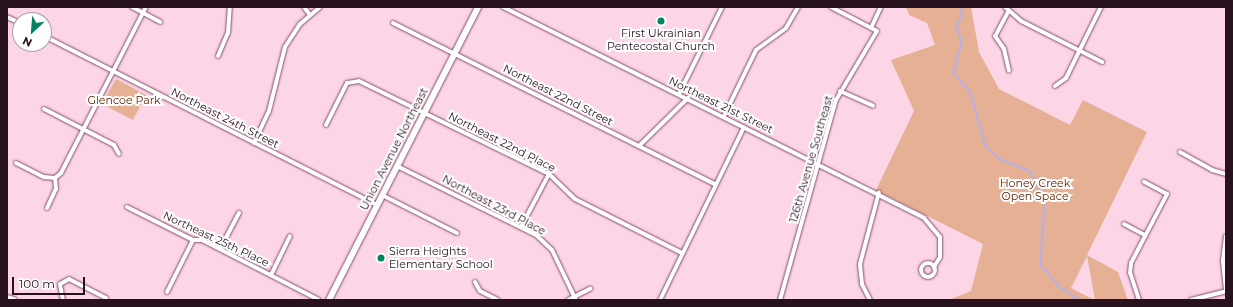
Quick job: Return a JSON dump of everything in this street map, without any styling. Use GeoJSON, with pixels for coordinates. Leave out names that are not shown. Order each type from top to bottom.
{"type":"FeatureCollection","features":[{"type":"Feature","properties":{"kind":"street"},"geometry":{"type":"LineString","coordinates":[[132,7],[160,22]]}},
{"type":"Feature","properties":{"kind":"street"},"geometry":{"type":"LineString","coordinates":[[16,163],[44,177],[55,178],[61,173],[146,7]]}},
{"type":"Feature","properties":{"kind":"street"},"geometry":{"type":"LineString","coordinates":[[218,56],[228,33],[230,7]]}},
{"type":"Feature","properties":{"kind":"street"},"geometry":{"type":"LineString","coordinates":[[304,7],[310,15]]}},
{"type":"Feature","properties":{"kind":"street"},"geometry":{"type":"LineString","coordinates":[[254,143],[269,111],[285,47],[310,15],[320,7]]}},
{"type":"Feature","properties":{"kind":"street","name":"Union Avenue Northeast"},"geometry":{"type":"LineString","coordinates":[[328,300],[478,7]]}},
{"type":"Feature","properties":{"kind":"street","name":"Northeast 21st Street"},"geometry":{"type":"LineString","coordinates":[[503,7],[879,192],[929,221],[938,230],[941,243],[940,257],[934,266]]}},
{"type":"Feature","properties":{"kind":"street"},"geometry":{"type":"LineString","coordinates":[[679,94],[722,7]]}},
{"type":"Feature","properties":{"kind":"street"},"geometry":{"type":"LineString","coordinates":[[724,116],[756,50],[786,28],[798,7]]}},
{"type":"Feature","properties":{"kind":"street"},"geometry":{"type":"LineString","coordinates":[[831,7],[871,28],[881,7]]}},
{"type":"Feature","properties":{"kind":"street"},"geometry":{"type":"LineString","coordinates":[[1005,7],[1008,12],[1102,62]]}},
{"type":"Feature","properties":{"kind":"street"},"geometry":{"type":"LineString","coordinates":[[1054,86],[1066,78],[1102,7]]}},
{"type":"Feature","properties":{"kind":"street"},"geometry":{"type":"LineString","coordinates":[[1008,12],[995,36],[1010,63],[1009,70]]}},
{"type":"Feature","properties":{"kind":"street","name":"Northeast 22nd Street"},"geometry":{"type":"LineString","coordinates":[[393,23],[716,185]]}},
{"type":"Feature","properties":{"kind":"street","name":"126th Avenue Southeast"},"geometry":{"type":"LineString","coordinates":[[780,300],[818,162],[840,91],[859,65],[877,31],[871,28]]}},
{"type":"Feature","properties":{"kind":"street","name":"Northeast 24th Street"},"geometry":{"type":"LineString","coordinates":[[52,40],[377,205]]}},
{"type":"Feature","properties":{"kind":"street","name":"Northeast 22nd Place"},"geometry":{"type":"LineString","coordinates":[[326,125],[351,80],[424,113],[549,174],[575,199],[682,253]]}},
{"type":"Feature","properties":{"kind":"street"},"geometry":{"type":"LineString","coordinates":[[840,91],[873,106]]}},
{"type":"Feature","properties":{"kind":"street"},"geometry":{"type":"LineString","coordinates":[[639,146],[688,98]]}},
{"type":"Feature","properties":{"kind":"street"},"geometry":{"type":"LineString","coordinates":[[44,109],[114,145],[119,154]]}},
{"type":"Feature","properties":{"kind":"street"},"geometry":{"type":"LineString","coordinates":[[660,300],[744,126]]}},
{"type":"Feature","properties":{"kind":"street"},"geometry":{"type":"LineString","coordinates":[[1180,152],[1212,170],[1226,174]]}},
{"type":"Feature","properties":{"kind":"street","name":"Northeast 23rd Place"},"geometry":{"type":"LineString","coordinates":[[397,166],[521,227],[552,250],[575,298]]}},
{"type":"Feature","properties":{"kind":"street"},"geometry":{"type":"LineString","coordinates":[[521,227],[549,174]]}},
{"type":"Feature","properties":{"kind":"street"},"geometry":{"type":"LineString","coordinates":[[47,208],[56,189],[55,178]]}},
{"type":"Feature","properties":{"kind":"street"},"geometry":{"type":"LineString","coordinates":[[1139,300],[1130,267],[1167,194],[1144,182]]}},
{"type":"Feature","properties":{"kind":"street"},"geometry":{"type":"LineString","coordinates":[[870,300],[862,284],[860,264],[879,192]]}},
{"type":"Feature","properties":{"kind":"street"},"geometry":{"type":"LineString","coordinates":[[382,195],[457,233]]}},
{"type":"Feature","properties":{"kind":"street","name":"Northeast 25th Place"},"geometry":{"type":"LineString","coordinates":[[128,207],[193,240],[220,249],[319,300]]}},
{"type":"Feature","properties":{"kind":"street"},"geometry":{"type":"LineString","coordinates":[[220,249],[239,213]]}},
{"type":"Feature","properties":{"kind":"street"},"geometry":{"type":"LineString","coordinates":[[1124,224],[1145,235]]}},
{"type":"Feature","properties":{"kind":"street"},"geometry":{"type":"LineString","coordinates":[[271,275],[290,236]]}},
{"type":"Feature","properties":{"kind":"street"},"geometry":{"type":"LineString","coordinates":[[1191,300],[1226,292],[1222,261],[1226,236]]}},
{"type":"Feature","properties":{"kind":"street"},"geometry":{"type":"LineString","coordinates":[[167,292],[193,240]]}},
{"type":"Feature","properties":{"kind":"street"},"geometry":{"type":"LineString","coordinates":[[63,300],[60,286],[64,280],[71,280],[106,298]]}},
{"type":"Feature","properties":{"kind":"street"},"geometry":{"type":"LineString","coordinates":[[475,282],[480,291],[498,300]]}},
{"type":"Feature","properties":{"kind":"street"},"geometry":{"type":"LineString","coordinates":[[568,300],[575,298],[590,289]]}},
{"type":"Feature","properties":{"kind":"street"},"geometry":{"type":"LineString","coordinates":[[7,298],[14,300]]}},
{"type":"Feature","properties":{"kind":"green space","name":"Honey Creek Open Space"},"geometry":{"type":"Polygon","coordinates":[[[906,7],[971,7],[979,52],[999,89],[1070,125],[1083,100],[1147,132],[1087,255],[1118,272],[1128,300],[1095,300],[1087,256],[1071,288],[1094,300],[949,300],[971,291],[983,244],[876,190],[914,111],[891,60],[935,45],[927,23],[909,15],[906,7]]]}},
{"type":"Feature","properties":{"kind":"green space","name":"Glencoe Park"},"geometry":{"type":"Polygon","coordinates":[[[116,79],[146,95],[133,120],[102,104],[116,79]]]}},
{"type":"Feature","properties":{"kind":"waterway"},"geometry":{"type":"LineString","coordinates":[[961,7],[963,15],[957,26],[962,42],[954,73],[971,93],[986,146],[1000,159],[1030,171],[1037,182],[1045,203],[1041,265],[1060,287],[1079,300]]}},
{"type":"Feature","properties":{"kind":"place","name":"First Ukrainian Pentecostal Church"},"geometry":{"type":"Point","coordinates":[661,21]}},
{"type":"Feature","properties":{"kind":"place","name":"Sierra Heights Elementary School"},"geometry":{"type":"Point","coordinates":[381,258]}}]}
